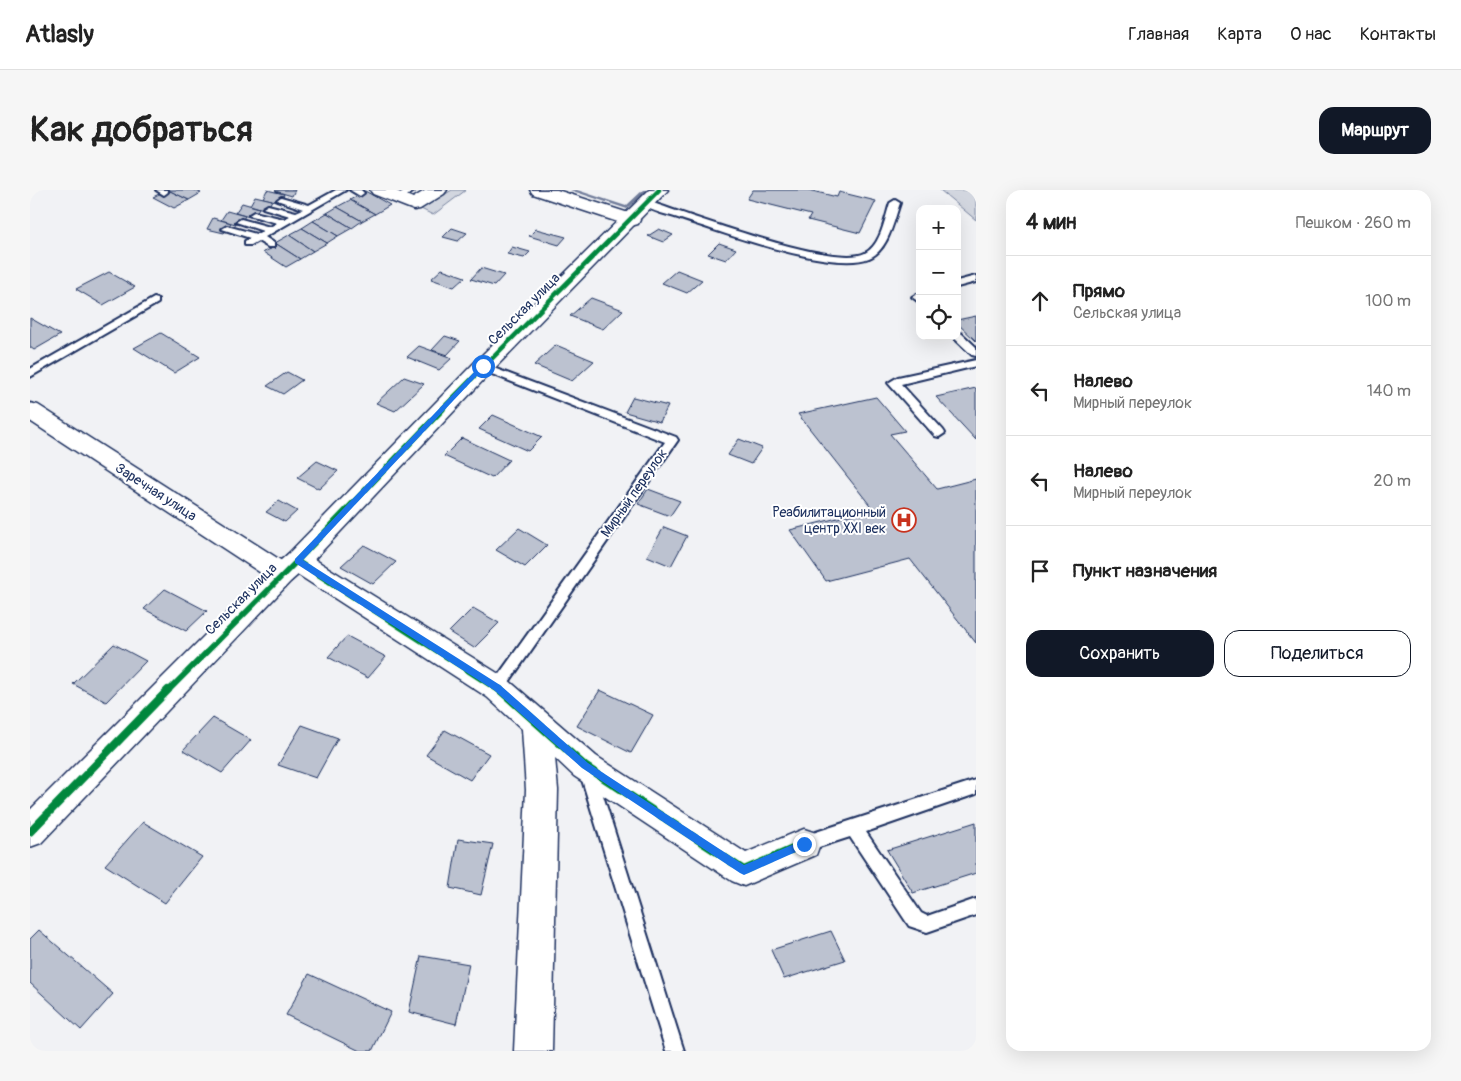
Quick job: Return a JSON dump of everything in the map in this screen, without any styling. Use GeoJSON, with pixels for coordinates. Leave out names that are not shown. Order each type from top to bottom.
{"type":"FeatureCollection","features":[{"type":"Feature","properties":{"kind":"street"},"geometry":{"type":"LineString","coordinates":[[379,190],[404,194],[414,205],[438,190]]}},
{"type":"Feature","properties":{"kind":"street"},"geometry":{"type":"LineString","coordinates":[[552,192],[646,205]]}},
{"type":"Feature","properties":{"kind":"street","name":"Сельская улица"},"geometry":{"type":"LineString","coordinates":[[30,832],[290,567],[483,366],[646,205]]}},
{"type":"Feature","properties":{"kind":"street","name":"Заречная улица"},"geometry":{"type":"LineString","coordinates":[[30,410],[290,567]]}},
{"type":"Feature","properties":{"kind":"street"},"geometry":{"type":"LineString","coordinates":[[290,567],[497,688],[585,766],[744,870],[810,842]]}},
{"type":"Feature","properties":{"kind":"street"},"geometry":{"type":"LineString","coordinates":[[533,1051],[542,790],[537,723]]}},
{"type":"Feature","properties":{"kind":"lane"},"geometry":{"type":"LineString","coordinates":[[320,190],[337,193],[346,202]]}},
{"type":"Feature","properties":{"kind":"lane"},"geometry":{"type":"LineString","coordinates":[[248,244],[337,193]]}},
{"type":"Feature","properties":{"kind":"lane"},"geometry":{"type":"LineString","coordinates":[[293,194],[322,201],[334,209]]}},
{"type":"Feature","properties":{"kind":"lane"},"geometry":{"type":"LineString","coordinates":[[281,200],[310,208],[322,216]]}},
{"type":"Feature","properties":{"kind":"lane"},"geometry":{"type":"LineString","coordinates":[[646,205],[798,252],[826,258],[849,260],[865,257],[878,248],[895,203]]}},
{"type":"Feature","properties":{"kind":"lane"},"geometry":{"type":"LineString","coordinates":[[268,208],[297,216],[308,223]]}},
{"type":"Feature","properties":{"kind":"lane"},"geometry":{"type":"LineString","coordinates":[[254,215],[284,223],[296,230]]}},
{"type":"Feature","properties":{"kind":"lane"},"geometry":{"type":"LineString","coordinates":[[241,222],[272,230],[284,238]]}},
{"type":"Feature","properties":{"kind":"lane"},"geometry":{"type":"LineString","coordinates":[[227,230],[259,238],[271,245]]}},
{"type":"Feature","properties":{"kind":"lane"},"geometry":{"type":"LineString","coordinates":[[961,283],[976,279]]}},
{"type":"Feature","properties":{"kind":"lane"},"geometry":{"type":"LineString","coordinates":[[30,374],[154,301]]}},
{"type":"Feature","properties":{"kind":"lane"},"geometry":{"type":"LineString","coordinates":[[961,340],[976,353]]}},
{"type":"Feature","properties":{"kind":"lane"},"geometry":{"type":"LineString","coordinates":[[939,433],[894,383],[902,379],[976,363]]}},
{"type":"Feature","properties":{"kind":"lane","name":"Мирный переулок"},"geometry":{"type":"LineString","coordinates":[[483,366],[672,440],[497,688]]}},
{"type":"Feature","properties":{"kind":"lane"},"geometry":{"type":"LineString","coordinates":[[585,766],[675,1051]]}},
{"type":"Feature","properties":{"kind":"lane"},"geometry":{"type":"LineString","coordinates":[[810,842],[976,787]]}},
{"type":"Feature","properties":{"kind":"lane"},"geometry":{"type":"LineString","coordinates":[[854,829],[915,920],[927,924],[976,907]]}},
{"type":"Feature","properties":{"kind":"shaded area"},"geometry":{"type":"Polygon","coordinates":[[[452,190],[466,190],[433,215],[421,209],[452,190]]]}},
{"type":"Feature","properties":{"kind":"shaded area"},"geometry":{"type":"Polygon","coordinates":[[[940,190],[976,190],[976,220],[961,208],[961,205],[958,205],[940,190]]]}},
{"type":"Feature","properties":{"kind":"building"},"geometry":{"type":"Polygon","coordinates":[[[167,190],[189,200],[174,208],[153,197],[167,190]]]}},
{"type":"Feature","properties":{"kind":"building"},"geometry":{"type":"Polygon","coordinates":[[[168,190],[194,190],[201,193],[189,200],[168,190]]]}},
{"type":"Feature","properties":{"kind":"building"},"geometry":{"type":"Polygon","coordinates":[[[267,190],[284,194],[280,202],[263,198],[267,190]]]}},
{"type":"Feature","properties":{"kind":"building"},"geometry":{"type":"Polygon","coordinates":[[[276,190],[295,190],[292,196],[276,190]]]}},
{"type":"Feature","properties":{"kind":"building"},"geometry":{"type":"Polygon","coordinates":[[[753,190],[808,190],[837,197],[839,192],[876,201],[860,233],[808,220],[811,215],[747,199],[753,190]]]}},
{"type":"Feature","properties":{"kind":"building"},"geometry":{"type":"Polygon","coordinates":[[[365,191],[390,205],[375,214],[350,200],[365,191]]]}},
{"type":"Feature","properties":{"kind":"building"},"geometry":{"type":"Polygon","coordinates":[[[255,196],[272,200],[267,210],[250,205],[255,196]]]}},
{"type":"Feature","properties":{"kind":"building"},"geometry":{"type":"Polygon","coordinates":[[[350,200],[375,214],[362,221],[337,207],[350,200]]]}},
{"type":"Feature","properties":{"kind":"building"},"geometry":{"type":"Polygon","coordinates":[[[242,203],[259,208],[253,218],[235,213],[242,203]]]}},
{"type":"Feature","properties":{"kind":"building"},"geometry":{"type":"Polygon","coordinates":[[[337,207],[362,221],[352,228],[327,213],[337,207]]]}},
{"type":"Feature","properties":{"kind":"building"},"geometry":{"type":"Polygon","coordinates":[[[227,211],[245,216],[239,225],[221,220],[227,211]]]}},
{"type":"Feature","properties":{"kind":"building"},"geometry":{"type":"Polygon","coordinates":[[[327,213],[352,228],[338,236],[313,221],[327,213]]]}},
{"type":"Feature","properties":{"kind":"building"},"geometry":{"type":"Polygon","coordinates":[[[213,218],[231,223],[224,233],[207,229],[213,218]]]}},
{"type":"Feature","properties":{"kind":"building"},"geometry":{"type":"Polygon","coordinates":[[[313,221],[338,236],[327,243],[302,228],[313,221]]]}},
{"type":"Feature","properties":{"kind":"building"},"geometry":{"type":"Polygon","coordinates":[[[302,228],[327,243],[313,251],[289,235],[302,228]]]}},
{"type":"Feature","properties":{"kind":"building"},"geometry":{"type":"Polygon","coordinates":[[[452,228],[467,233],[458,241],[443,237],[452,228]]]}},
{"type":"Feature","properties":{"kind":"building"},"geometry":{"type":"Polygon","coordinates":[[[536,229],[566,237],[559,245],[529,236],[536,229]]]}},
{"type":"Feature","properties":{"kind":"building"},"geometry":{"type":"Polygon","coordinates":[[[659,229],[673,235],[663,242],[648,236],[659,229]]]}},
{"type":"Feature","properties":{"kind":"building"},"geometry":{"type":"Polygon","coordinates":[[[289,235],[313,251],[300,259],[275,243],[289,235]]]}},
{"type":"Feature","properties":{"kind":"building"},"geometry":{"type":"Polygon","coordinates":[[[275,243],[300,259],[286,267],[263,252],[271,249],[267,247],[275,243]]]}},
{"type":"Feature","properties":{"kind":"building"},"geometry":{"type":"Polygon","coordinates":[[[719,243],[736,249],[726,260],[708,254],[719,243]]]}},
{"type":"Feature","properties":{"kind":"building"},"geometry":{"type":"Polygon","coordinates":[[[512,247],[530,252],[524,258],[507,254],[512,247]]]}},
{"type":"Feature","properties":{"kind":"building"},"geometry":{"type":"Polygon","coordinates":[[[481,268],[504,275],[494,286],[471,279],[481,268]]]}},
{"type":"Feature","properties":{"kind":"building"},"geometry":{"type":"Polygon","coordinates":[[[442,269],[465,277],[454,287],[431,279],[442,269]]]}},
{"type":"Feature","properties":{"kind":"building"},"geometry":{"type":"Polygon","coordinates":[[[677,270],[702,280],[687,293],[662,283],[677,270]]]}},
{"type":"Feature","properties":{"kind":"building"},"geometry":{"type":"Polygon","coordinates":[[[109,272],[135,287],[103,305],[76,289],[109,272]]]}},
{"type":"Feature","properties":{"kind":"building"},"geometry":{"type":"Polygon","coordinates":[[[591,298],[623,310],[603,329],[570,316],[591,298]]]}},
{"type":"Feature","properties":{"kind":"building"},"geometry":{"type":"Polygon","coordinates":[[[976,316],[976,341],[961,327],[961,319],[976,316]]]}},
{"type":"Feature","properties":{"kind":"building"},"geometry":{"type":"Polygon","coordinates":[[[30,318],[60,335],[34,350],[30,347],[30,318]]]}},
{"type":"Feature","properties":{"kind":"building"},"geometry":{"type":"Polygon","coordinates":[[[161,333],[200,357],[174,373],[134,348],[161,333]]]}},
{"type":"Feature","properties":{"kind":"building"},"geometry":{"type":"Polygon","coordinates":[[[445,336],[460,341],[447,355],[432,350],[445,336]]]}},
{"type":"Feature","properties":{"kind":"building"},"geometry":{"type":"Polygon","coordinates":[[[556,345],[594,361],[572,381],[534,365],[556,345]]]}},
{"type":"Feature","properties":{"kind":"building"},"geometry":{"type":"Polygon","coordinates":[[[419,346],[452,358],[439,370],[407,357],[419,346]]]}},
{"type":"Feature","properties":{"kind":"building"},"geometry":{"type":"Polygon","coordinates":[[[287,372],[302,380],[283,394],[267,386],[287,372]]]}},
{"type":"Feature","properties":{"kind":"building"},"geometry":{"type":"Polygon","coordinates":[[[404,377],[424,384],[395,411],[376,403],[404,377]]]}},
{"type":"Feature","properties":{"kind":"building"},"geometry":{"type":"Polygon","coordinates":[[[976,388],[976,440],[936,397],[976,388]]]}},
{"type":"Feature","properties":{"kind":"building"},"geometry":{"type":"Polygon","coordinates":[[[633,397],[668,406],[660,422],[625,412],[633,397]]]}},
{"type":"Feature","properties":{"kind":"building","name":"Реабилитационный центр ХХI век"},"geometry":{"type":"Polygon","coordinates":[[[876,397],[905,431],[890,434],[937,489],[976,479],[976,643],[910,559],[826,581],[790,530],[873,509],[798,414],[876,397]]]}},
{"type":"Feature","properties":{"kind":"building"},"geometry":{"type":"Polygon","coordinates":[[[493,415],[542,437],[528,451],[479,429],[493,415]]]}},
{"type":"Feature","properties":{"kind":"building"},"geometry":{"type":"Polygon","coordinates":[[[462,438],[509,460],[492,478],[444,456],[462,438]]]}},
{"type":"Feature","properties":{"kind":"building"},"geometry":{"type":"Polygon","coordinates":[[[739,439],[762,448],[751,464],[728,455],[739,439]]]}},
{"type":"Feature","properties":{"kind":"building"},"geometry":{"type":"Polygon","coordinates":[[[317,461],[338,471],[319,489],[297,478],[317,461]]]}},
{"type":"Feature","properties":{"kind":"building"},"geometry":{"type":"Polygon","coordinates":[[[648,489],[680,501],[670,516],[638,504],[648,489]]]}},
{"type":"Feature","properties":{"kind":"building"},"geometry":{"type":"Polygon","coordinates":[[[279,501],[297,511],[285,522],[266,512],[279,501]]]}},
{"type":"Feature","properties":{"kind":"building"},"geometry":{"type":"Polygon","coordinates":[[[664,527],[687,536],[671,566],[647,556],[664,527]]]}},
{"type":"Feature","properties":{"kind":"building"},"geometry":{"type":"Polygon","coordinates":[[[519,528],[547,545],[525,567],[496,550],[519,528]]]}},
{"type":"Feature","properties":{"kind":"building"},"geometry":{"type":"Polygon","coordinates":[[[364,545],[396,562],[373,584],[341,566],[364,545]]]}},
{"type":"Feature","properties":{"kind":"building"},"geometry":{"type":"Polygon","coordinates":[[[165,589],[207,611],[186,631],[144,609],[165,589]]]}},
{"type":"Feature","properties":{"kind":"building"},"geometry":{"type":"Polygon","coordinates":[[[473,608],[499,623],[474,648],[449,632],[473,608]]]}},
{"type":"Feature","properties":{"kind":"building"},"geometry":{"type":"Polygon","coordinates":[[[347,636],[386,657],[368,678],[328,657],[347,636]]]}},
{"type":"Feature","properties":{"kind":"building"},"geometry":{"type":"Polygon","coordinates":[[[114,644],[146,661],[106,702],[73,684],[114,644]]]}},
{"type":"Feature","properties":{"kind":"building"},"geometry":{"type":"Polygon","coordinates":[[[600,690],[653,715],[631,753],[577,726],[600,690]]]}},
{"type":"Feature","properties":{"kind":"building"},"geometry":{"type":"Polygon","coordinates":[[[213,718],[251,740],[222,773],[183,750],[213,718]]]}},
{"type":"Feature","properties":{"kind":"building"},"geometry":{"type":"Polygon","coordinates":[[[302,725],[338,738],[316,778],[278,765],[302,725]]]}},
{"type":"Feature","properties":{"kind":"building"},"geometry":{"type":"Polygon","coordinates":[[[445,730],[489,754],[470,780],[426,755],[445,730]]]}},
{"type":"Feature","properties":{"kind":"building"},"geometry":{"type":"Polygon","coordinates":[[[143,822],[202,857],[165,903],[105,865],[143,822]]]}},
{"type":"Feature","properties":{"kind":"building"},"geometry":{"type":"Polygon","coordinates":[[[976,822],[976,873],[913,893],[887,850],[976,822]]]}},
{"type":"Feature","properties":{"kind":"building"},"geometry":{"type":"Polygon","coordinates":[[[458,839],[493,844],[481,895],[450,888],[458,839]]]}},
{"type":"Feature","properties":{"kind":"building"},"geometry":{"type":"Polygon","coordinates":[[[39,930],[113,994],[81,1030],[30,983],[30,939],[39,930]]]}},
{"type":"Feature","properties":{"kind":"building"},"geometry":{"type":"Polygon","coordinates":[[[831,931],[845,960],[784,979],[771,950],[831,931]]]}},
{"type":"Feature","properties":{"kind":"building"},"geometry":{"type":"Polygon","coordinates":[[[421,956],[469,964],[456,1024],[409,1012],[421,956]]]}},
{"type":"Feature","properties":{"kind":"building"},"geometry":{"type":"Polygon","coordinates":[[[309,974],[391,1012],[372,1051],[360,1051],[286,1015],[309,974]]]}},
{"type":"Feature","properties":{"kind":"waterway"},"geometry":{"type":"LineString","coordinates":[[572,190],[627,208],[646,190]]}},
{"type":"Feature","properties":{"kind":"cycle path"},"geometry":{"type":"LineString","coordinates":[[30,832],[282,574],[297,561],[483,367],[659,190]]}},
{"type":"Feature","properties":{"kind":"cycle path"},"geometry":{"type":"LineString","coordinates":[[297,561],[497,688],[585,766],[744,870],[804,844]]}},
{"type":"Feature","properties":{"kind":"place","name":"Реабилитационный центр ХХI век"},"geometry":{"type":"Point","coordinates":[904,520]}},
{"type":"Feature","properties":{"kind":"route"},"geometry":{"type":"LineString","coordinates":[[483,366],[298,561],[497,688],[585,766],[744,870],[804,844]]}}]}
